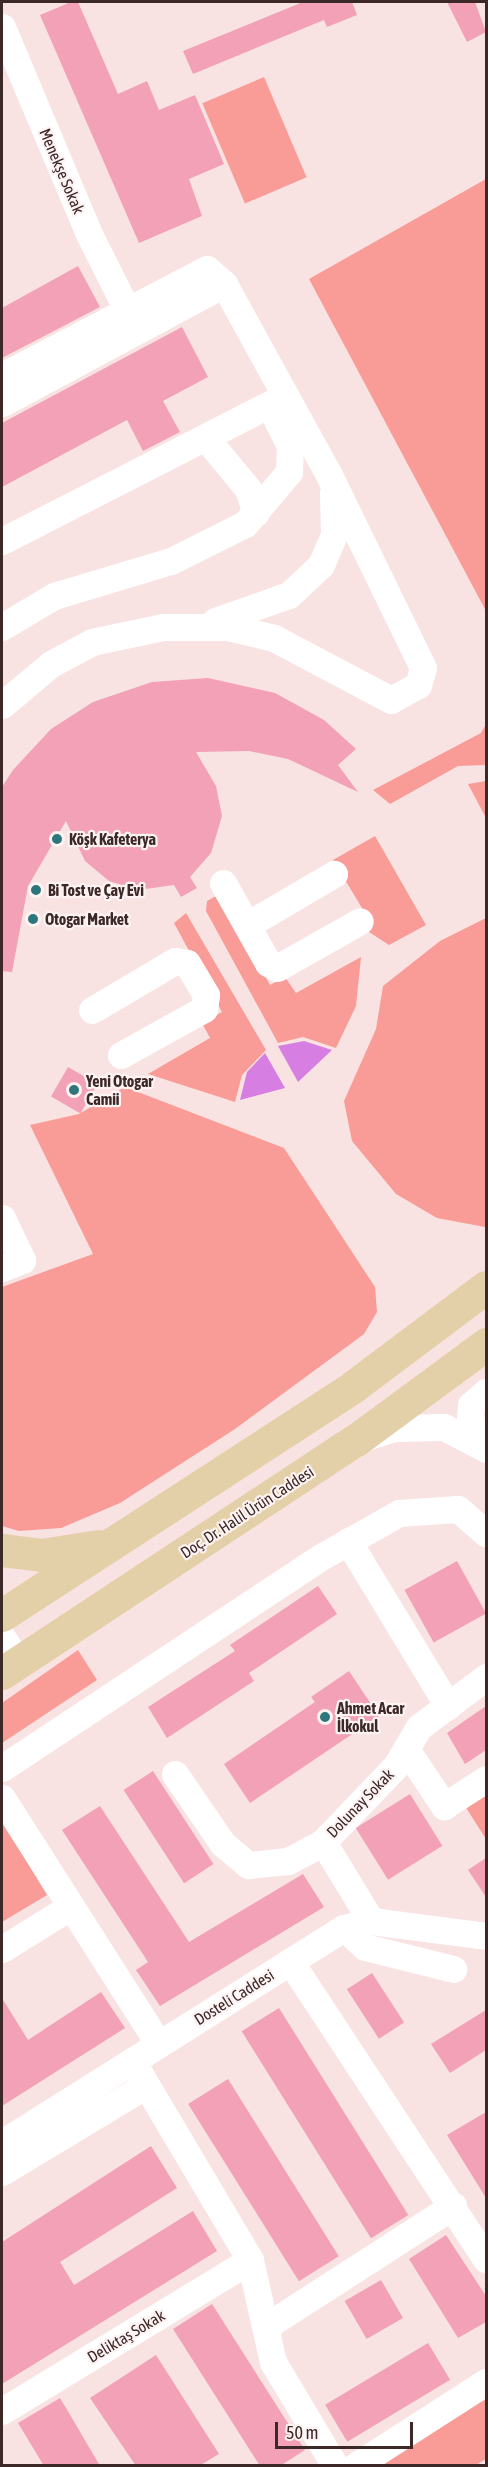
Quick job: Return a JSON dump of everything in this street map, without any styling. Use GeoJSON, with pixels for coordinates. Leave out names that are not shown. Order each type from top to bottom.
{"type":"FeatureCollection","features":[{"type":"Feature","properties":{"kind":"main road"},"geometry":{"type":"LineString","coordinates":[[2,1615],[126,1538],[354,1386],[486,1287]]}},
{"type":"Feature","properties":{"kind":"main road","name":"Doç. Dr. Halil Ürün Caddesi"},"geometry":{"type":"LineString","coordinates":[[7,1657],[71,1627],[356,1440],[486,1344]]}},
{"type":"Feature","properties":{"kind":"main road"},"geometry":{"type":"LineString","coordinates":[[2,1550],[68,1553],[126,1538]]}},
{"type":"Feature","properties":{"kind":"main road"},"geometry":{"type":"LineString","coordinates":[[71,1627],[57,1619],[56,1605],[112,1562],[126,1538]]}},
{"type":"Feature","properties":{"kind":"street","name":"Menekşe Sokak"},"geometry":{"type":"LineString","coordinates":[[2,27],[88,232],[128,312]]}},
{"type":"Feature","properties":{"kind":"street"},"geometry":{"type":"LineString","coordinates":[[2,376],[207,269],[278,400],[330,477],[418,649],[423,668],[418,685],[401,698],[380,698],[322,659],[273,638],[228,627],[187,626]]}},
{"type":"Feature","properties":{"kind":"street"},"geometry":{"type":"LineString","coordinates":[[2,403],[216,288]]}},
{"type":"Feature","properties":{"kind":"street"},"geometry":{"type":"LineString","coordinates":[[2,541],[278,400]]}},
{"type":"Feature","properties":{"kind":"street"},"geometry":{"type":"LineString","coordinates":[[2,627],[54,596],[199,551],[256,513],[278,489],[291,459],[278,400]]}},
{"type":"Feature","properties":{"kind":"street"},"geometry":{"type":"LineString","coordinates":[[206,437],[248,489],[256,513]]}},
{"type":"Feature","properties":{"kind":"street"},"geometry":{"type":"LineString","coordinates":[[2,705],[51,664],[92,642],[187,626],[268,607],[306,581],[331,549],[334,534],[330,477]]}},
{"type":"Feature","properties":{"kind":"street"},"geometry":{"type":"LineString","coordinates":[[247,925],[334,874]]}},
{"type":"Feature","properties":{"kind":"street"},"geometry":{"type":"LineString","coordinates":[[223,884],[247,925],[277,968],[360,921]]}},
{"type":"Feature","properties":{"kind":"street"},"geometry":{"type":"LineString","coordinates":[[92,1010],[175,961],[187,963],[206,995],[204,1009],[121,1055]]}},
{"type":"Feature","properties":{"kind":"street"},"geometry":{"type":"LineString","coordinates":[[2,1218],[22,1260],[2,1268]]}},
{"type":"Feature","properties":{"kind":"street"},"geometry":{"type":"LineString","coordinates":[[484,1447],[470,1418],[471,1405],[486,1392]]}},
{"type":"Feature","properties":{"kind":"street"},"geometry":{"type":"LineString","coordinates":[[356,1440],[421,1425],[444,1426],[484,1447]]}},
{"type":"Feature","properties":{"kind":"street"},"geometry":{"type":"LineString","coordinates":[[2,1768],[348,1541],[399,1513],[458,1509],[486,1533]]}},
{"type":"Feature","properties":{"kind":"street"},"geometry":{"type":"LineString","coordinates":[[348,1541],[448,1706]]}},
{"type":"Feature","properties":{"kind":"street","name":"Dolunay Sokak"},"geometry":{"type":"LineString","coordinates":[[175,1774],[223,1844],[248,1865],[288,1861],[323,1842],[396,1766],[419,1727],[486,1677]]}},
{"type":"Feature","properties":{"kind":"street"},"geometry":{"type":"LineString","coordinates":[[406,1749],[444,1806],[486,1779]]}},
{"type":"Feature","properties":{"kind":"street"},"geometry":{"type":"LineString","coordinates":[[2,1798],[68,1908],[159,2044]]}},
{"type":"Feature","properties":{"kind":"street"},"geometry":{"type":"LineString","coordinates":[[323,1842],[371,1921]]}},
{"type":"Feature","properties":{"kind":"street"},"geometry":{"type":"LineString","coordinates":[[2,1949],[68,1908]]}},
{"type":"Feature","properties":{"kind":"street","name":"Dosteli Caddesi"},"geometry":{"type":"LineString","coordinates":[[2,2143],[344,1928],[371,1921],[486,1936]]}},
{"type":"Feature","properties":{"kind":"street"},"geometry":{"type":"LineString","coordinates":[[344,1928],[365,1947],[453,1969]]}},
{"type":"Feature","properties":{"kind":"street"},"geometry":{"type":"LineString","coordinates":[[290,1961],[453,2206],[482,2242]]}},
{"type":"Feature","properties":{"kind":"street"},"geometry":{"type":"LineString","coordinates":[[132,2061],[250,2260],[273,2362],[336,2464],[486,2382]]}},
{"type":"Feature","properties":{"kind":"street"},"geometry":{"type":"LineString","coordinates":[[2,2172],[147,2085]]}},
{"type":"Feature","properties":{"kind":"street"},"geometry":{"type":"LineString","coordinates":[[265,2327],[453,2206]]}},
{"type":"Feature","properties":{"kind":"street","name":"Deliktaş Sokak"},"geometry":{"type":"LineString","coordinates":[[2,2412],[250,2260]]}},
{"type":"Feature","properties":{"kind":"shaded area"},"geometry":{"type":"Polygon","coordinates":[[[264,77],[307,177],[245,204],[202,103],[264,77]]]}},
{"type":"Feature","properties":{"kind":"shaded area"},"geometry":{"type":"Polygon","coordinates":[[[486,179],[486,611],[309,279],[486,179]]]}},
{"type":"Feature","properties":{"kind":"shaded area"},"geometry":{"type":"Polygon","coordinates":[[[486,724],[486,765],[458,766],[390,804],[373,790],[481,733],[486,724]]]}},
{"type":"Feature","properties":{"kind":"shaded area"},"geometry":{"type":"Polygon","coordinates":[[[486,781],[486,818],[468,784],[486,781]]]}},
{"type":"Feature","properties":{"kind":"shaded area"},"geometry":{"type":"Polygon","coordinates":[[[375,836],[426,925],[389,945],[369,932],[362,908],[333,860],[375,836]]]}},
{"type":"Feature","properties":{"kind":"shaded area"},"geometry":{"type":"Polygon","coordinates":[[[216,896],[225,901],[270,985],[285,977],[296,993],[361,957],[356,1006],[336,1048],[303,1037],[278,1043],[206,911],[207,901],[216,896]]]}},
{"type":"Feature","properties":{"kind":"shaded area"},"geometry":{"type":"Polygon","coordinates":[[[186,913],[266,1050],[242,1075],[235,1102],[148,1074],[210,1038],[202,1023],[222,1012],[174,923],[186,913]]]}},
{"type":"Feature","properties":{"kind":"shaded area"},"geometry":{"type":"Polygon","coordinates":[[[486,918],[485,1227],[437,1218],[396,1194],[352,1141],[344,1101],[376,1029],[383,986],[440,941],[486,918]]]}},
{"type":"Feature","properties":{"kind":"shaded area"},"geometry":{"type":"Polygon","coordinates":[[[304,1041],[332,1050],[298,1082],[278,1046],[304,1041]]]}},
{"type":"Feature","properties":{"kind":"shaded area"},"geometry":{"type":"Polygon","coordinates":[[[265,1053],[285,1088],[240,1100],[247,1072],[265,1053]]]}},
{"type":"Feature","properties":{"kind":"shaded area"},"geometry":{"type":"Polygon","coordinates":[[[125,1087],[284,1148],[375,1287],[377,1312],[364,1334],[235,1429],[120,1503],[61,1528],[19,1531],[2,1526],[2,1287],[93,1254],[30,1125],[79,1114],[125,1087]]]}},
{"type":"Feature","properties":{"kind":"shaded area"},"geometry":{"type":"Polygon","coordinates":[[[78,1650],[97,1680],[2,1743],[2,1703],[78,1650]]]}},
{"type":"Feature","properties":{"kind":"shaded area"},"geometry":{"type":"Polygon","coordinates":[[[486,1789],[486,1839],[463,1803],[486,1789]]]}},
{"type":"Feature","properties":{"kind":"shaded area"},"geometry":{"type":"Polygon","coordinates":[[[2,1821],[47,1895],[2,1922],[2,1821]]]}},
{"type":"Feature","properties":{"kind":"shaded area"},"geometry":{"type":"Polygon","coordinates":[[[486,2391],[486,2459],[476,2465],[367,2466],[486,2391]]]}},
{"type":"Feature","properties":{"kind":"building"},"geometry":{"type":"Polygon","coordinates":[[[71,2],[78,2],[118,94],[147,81],[159,110],[195,95],[224,164],[189,179],[202,216],[139,243],[40,15],[71,2]]]}},
{"type":"Feature","properties":{"kind":"building"},"geometry":{"type":"Polygon","coordinates":[[[303,2],[352,2],[357,15],[327,27],[324,20],[193,74],[183,51],[303,2]]]}},
{"type":"Feature","properties":{"kind":"building"},"geometry":{"type":"Polygon","coordinates":[[[447,2],[475,2],[486,32],[467,42],[447,2]]]}},
{"type":"Feature","properties":{"kind":"building"},"geometry":{"type":"Polygon","coordinates":[[[78,266],[100,307],[2,358],[2,308],[78,266]]]}},
{"type":"Feature","properties":{"kind":"building"},"geometry":{"type":"Polygon","coordinates":[[[182,327],[208,377],[163,401],[180,432],[143,451],[127,420],[2,487],[2,423],[182,327]]]}},
{"type":"Feature","properties":{"kind":"building"},"geometry":{"type":"Polygon","coordinates":[[[208,678],[275,693],[324,720],[356,749],[338,765],[358,792],[288,759],[249,751],[196,752],[216,786],[222,816],[211,853],[190,877],[197,888],[181,897],[174,885],[138,890],[109,881],[85,861],[66,821],[28,886],[12,972],[2,971],[2,787],[13,770],[51,729],[93,702],[152,682],[208,678]]]}},
{"type":"Feature","properties":{"kind":"building","name":"Yeni Otogar Camii"},"geometry":{"type":"Polygon","coordinates":[[[68,1067],[97,1084],[80,1113],[51,1096],[68,1067]]]}},
{"type":"Feature","properties":{"kind":"building"},"geometry":{"type":"Polygon","coordinates":[[[457,1561],[486,1614],[434,1643],[405,1590],[457,1561]]]}},
{"type":"Feature","properties":{"kind":"building"},"geometry":{"type":"Polygon","coordinates":[[[318,1586],[337,1614],[249,1673],[254,1681],[167,1738],[148,1707],[235,1651],[230,1645],[318,1586]]]}},
{"type":"Feature","properties":{"kind":"building"},"geometry":{"type":"Polygon","coordinates":[[[349,1671],[379,1716],[250,1803],[224,1764],[315,1702],[311,1697],[349,1671]]]}},
{"type":"Feature","properties":{"kind":"building"},"geometry":{"type":"Polygon","coordinates":[[[486,1706],[486,1750],[465,1764],[447,1733],[486,1706]]]}},
{"type":"Feature","properties":{"kind":"building"},"geometry":{"type":"Polygon","coordinates":[[[153,1771],[213,1864],[184,1883],[124,1790],[153,1771]]]}},
{"type":"Feature","properties":{"kind":"building"},"geometry":{"type":"Polygon","coordinates":[[[410,1794],[442,1846],[388,1880],[356,1828],[410,1794]]]}},
{"type":"Feature","properties":{"kind":"building"},"geometry":{"type":"Polygon","coordinates":[[[100,1806],[189,1942],[303,1874],[324,1907],[160,2006],[136,1970],[148,1962],[62,1830],[100,1806]]]}},
{"type":"Feature","properties":{"kind":"building"},"geometry":{"type":"Polygon","coordinates":[[[486,1858],[486,1897],[468,1870],[486,1858]]]}},
{"type":"Feature","properties":{"kind":"building"},"geometry":{"type":"Polygon","coordinates":[[[372,1973],[404,2022],[379,2039],[347,1989],[372,1973]]]}},
{"type":"Feature","properties":{"kind":"building"},"geometry":{"type":"Polygon","coordinates":[[[101,1992],[125,2028],[2,2106],[2,1998],[28,2040],[101,1992]]]}},
{"type":"Feature","properties":{"kind":"building"},"geometry":{"type":"Polygon","coordinates":[[[279,2008],[408,2215],[371,2238],[242,2031],[279,2008]]]}},
{"type":"Feature","properties":{"kind":"building"},"geometry":{"type":"Polygon","coordinates":[[[486,2010],[486,2050],[450,2073],[431,2044],[486,2010]]]}},
{"type":"Feature","properties":{"kind":"building"},"geometry":{"type":"Polygon","coordinates":[[[228,2079],[339,2256],[299,2281],[188,2104],[228,2079]]]}},
{"type":"Feature","properties":{"kind":"building"},"geometry":{"type":"Polygon","coordinates":[[[486,2112],[486,2198],[447,2135],[486,2112]]]}},
{"type":"Feature","properties":{"kind":"building"},"geometry":{"type":"Polygon","coordinates":[[[151,2146],[177,2188],[60,2262],[74,2285],[193,2211],[217,2251],[2,2384],[2,2242],[151,2146]]]}},
{"type":"Feature","properties":{"kind":"building"},"geometry":{"type":"Polygon","coordinates":[[[446,2235],[486,2296],[486,2322],[458,2338],[409,2259],[446,2235]]]}},
{"type":"Feature","properties":{"kind":"building"},"geometry":{"type":"Polygon","coordinates":[[[381,2280],[403,2318],[367,2339],[345,2301],[381,2280]]]}},
{"type":"Feature","properties":{"kind":"building"},"geometry":{"type":"Polygon","coordinates":[[[212,2304],[305,2450],[280,2466],[260,2466],[173,2329],[212,2304]]]}},
{"type":"Feature","properties":{"kind":"building"},"geometry":{"type":"Polygon","coordinates":[[[428,2343],[450,2380],[347,2442],[325,2405],[428,2343]]]}},
{"type":"Feature","properties":{"kind":"building"},"geometry":{"type":"Polygon","coordinates":[[[156,2355],[219,2454],[199,2466],[136,2466],[90,2398],[156,2355]]]}},
{"type":"Feature","properties":{"kind":"building"},"geometry":{"type":"Polygon","coordinates":[[[60,2398],[100,2466],[44,2466],[18,2423],[60,2398]]]}},
{"type":"Feature","properties":{"kind":"place","name":"Köşk Kafeterya"},"geometry":{"type":"Point","coordinates":[57,839]}},
{"type":"Feature","properties":{"kind":"place","name":"Bi Tost ve Çay Evi"},"geometry":{"type":"Point","coordinates":[36,890]}},
{"type":"Feature","properties":{"kind":"place","name":"Otogar Market"},"geometry":{"type":"Point","coordinates":[33,919]}},
{"type":"Feature","properties":{"kind":"place","name":"Yeni Otogar Camii"},"geometry":{"type":"Point","coordinates":[74,1090]}},
{"type":"Feature","properties":{"kind":"place","name":"Ahmet Acar İlkokul"},"geometry":{"type":"Point","coordinates":[325,1717]}}]}
